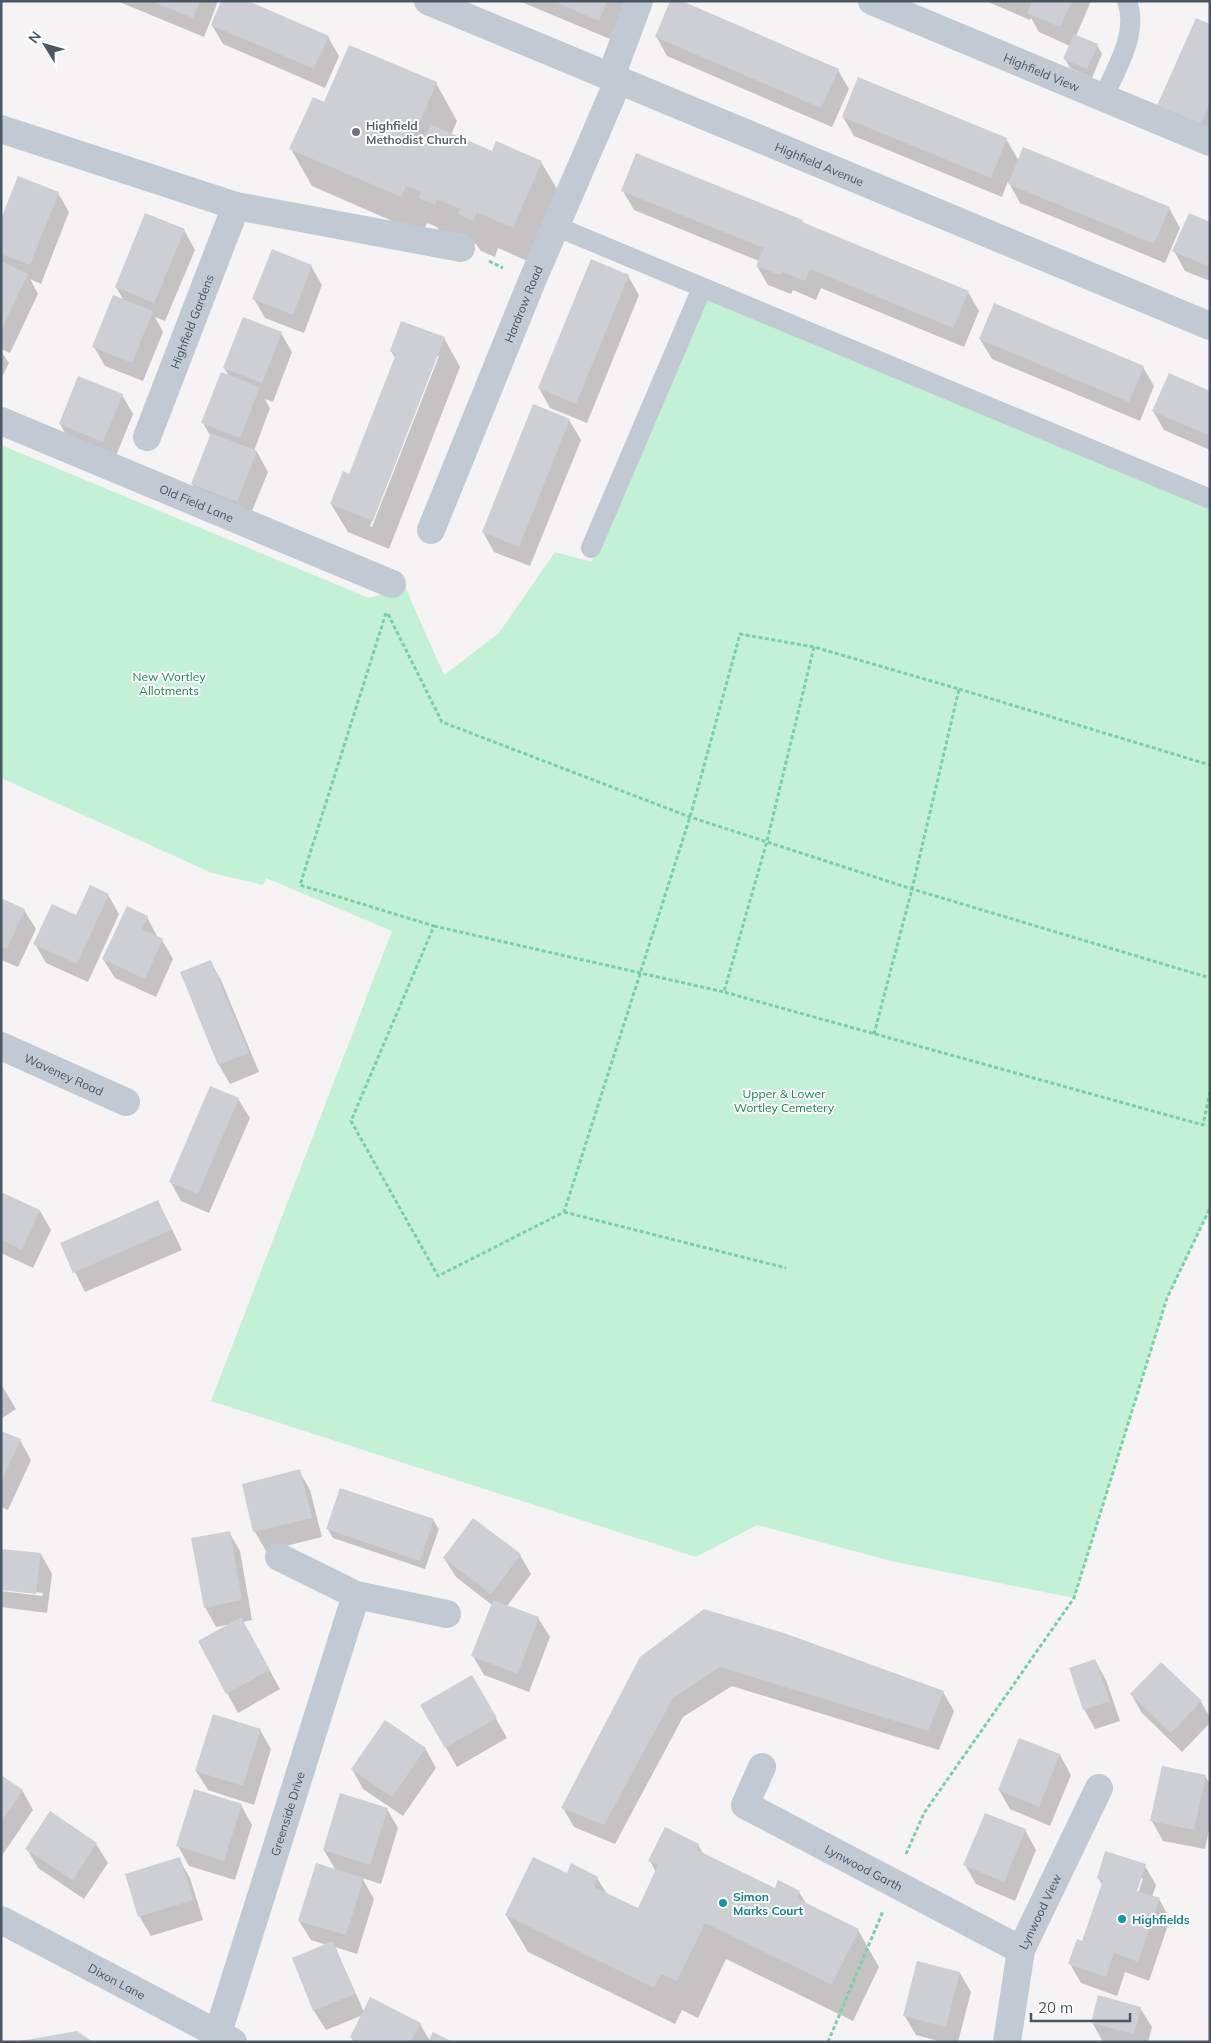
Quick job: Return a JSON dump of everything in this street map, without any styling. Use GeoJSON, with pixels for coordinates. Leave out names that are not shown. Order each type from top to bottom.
{"type":"FeatureCollection","features":[{"type":"Feature","properties":{"kind":"street","name":"Highfield Avenue"},"geometry":{"type":"LineString","coordinates":[[428,1],[1210,326]]}},
{"type":"Feature","properties":{"kind":"street","name":"Hardrow Road"},"geometry":{"type":"LineString","coordinates":[[431,530],[615,78],[639,1]]}},
{"type":"Feature","properties":{"kind":"street","name":"Highfield View"},"geometry":{"type":"LineString","coordinates":[[872,1],[1210,142]]}},
{"type":"Feature","properties":{"kind":"street"},"geometry":{"type":"LineString","coordinates":[[1,129],[236,206],[461,248]]}},
{"type":"Feature","properties":{"kind":"street","name":"Highfield Gardens"},"geometry":{"type":"LineString","coordinates":[[147,437],[236,206]]}},
{"type":"Feature","properties":{"kind":"street","name":"Old Field Lane"},"geometry":{"type":"LineString","coordinates":[[1,421],[392,584]]}},
{"type":"Feature","properties":{"kind":"street","name":"Waveney Road"},"geometry":{"type":"LineString","coordinates":[[1,1046],[126,1102]]}},
{"type":"Feature","properties":{"kind":"street"},"geometry":{"type":"LineString","coordinates":[[279,1557],[356,1595],[447,1614]]}},
{"type":"Feature","properties":{"kind":"street","name":"Greenside Drive"},"geometry":{"type":"LineString","coordinates":[[226,2037],[356,1595]]}},
{"type":"Feature","properties":{"kind":"street","name":"Lynwood Garth"},"geometry":{"type":"LineString","coordinates":[[762,1767],[744,1805],[1021,1950]]}},
{"type":"Feature","properties":{"kind":"street","name":"Lynwood View"},"geometry":{"type":"LineString","coordinates":[[1008,2042],[1021,1950],[1099,1788]]}},
{"type":"Feature","properties":{"kind":"street","name":"Dixon Lane"},"geometry":{"type":"LineString","coordinates":[[1,1920],[226,2037]]}},
{"type":"Feature","properties":{"kind":"lane"},"geometry":{"type":"LineString","coordinates":[[1104,98],[1128,39],[1132,13],[1128,1]]}},
{"type":"Feature","properties":{"kind":"lane"},"geometry":{"type":"LineString","coordinates":[[555,226],[1210,499]]}},
{"type":"Feature","properties":{"kind":"lane"},"geometry":{"type":"LineString","coordinates":[[591,548],[702,288]]}},
{"type":"Feature","properties":{"kind":"path"},"geometry":{"type":"LineString","coordinates":[[461,248],[532,281]]}},
{"type":"Feature","properties":{"kind":"path"},"geometry":{"type":"LineString","coordinates":[[1210,978],[912,889],[767,841],[690,818],[442,722],[387,610],[300,885],[434,926],[724,992],[1203,1125],[1210,1092]]}},
{"type":"Feature","properties":{"kind":"path"},"geometry":{"type":"LineString","coordinates":[[564,1212],[690,818],[740,634],[814,647],[1210,765]]}},
{"type":"Feature","properties":{"kind":"path"},"geometry":{"type":"LineString","coordinates":[[724,992],[767,841],[814,647]]}},
{"type":"Feature","properties":{"kind":"path"},"geometry":{"type":"LineString","coordinates":[[874,1034],[912,889],[959,689]]}},
{"type":"Feature","properties":{"kind":"path"},"geometry":{"type":"LineString","coordinates":[[434,926],[350,1121],[438,1276],[564,1212],[786,1268]]}},
{"type":"Feature","properties":{"kind":"path"},"geometry":{"type":"LineString","coordinates":[[828,2042],[924,1813],[1074,1598],[1167,1298],[1210,1208]]}},
{"type":"Feature","properties":{"kind":"green space","name":"Upper & Lower Wortley Cemetery"},"geometry":{"type":"Polygon","coordinates":[[[707,294],[1210,508],[1210,1208],[1167,1298],[1074,1598],[891,1561],[757,1525],[696,1557],[211,1401],[392,931],[266,878],[263,885],[212,873],[1,778],[1,445],[369,598],[405,587],[444,675],[499,633],[555,552],[592,562],[707,294]]]}},
{"type":"Feature","properties":{"kind":"building"},"geometry":{"type":"Polygon","coordinates":[[[151,1],[200,1],[193,18],[151,1]]]}},
{"type":"Feature","properties":{"kind":"building"},"geometry":{"type":"Polygon","coordinates":[[[221,1],[248,1],[329,36],[314,69],[211,25],[221,1]]]}},
{"type":"Feature","properties":{"kind":"building"},"geometry":{"type":"Polygon","coordinates":[[[553,1],[607,1],[599,21],[553,1]]]}},
{"type":"Feature","properties":{"kind":"building"},"geometry":{"type":"Polygon","coordinates":[[[670,1],[682,1],[839,69],[821,108],[655,37],[670,1]]]}},
{"type":"Feature","properties":{"kind":"building"},"geometry":{"type":"Polygon","coordinates":[[[1032,1],[1072,1],[1060,27],[1027,13],[1032,1]]]}},
{"type":"Feature","properties":{"kind":"building"},"geometry":{"type":"Polygon","coordinates":[[[1196,18],[1210,24],[1210,103],[1199,129],[1155,110],[1196,18]]]}},
{"type":"Feature","properties":{"kind":"building"},"geometry":{"type":"Polygon","coordinates":[[[1074,34],[1098,44],[1087,69],[1063,59],[1074,34]]]}},
{"type":"Feature","properties":{"kind":"building","name":"Highfield Methodist Church"},"geometry":{"type":"Polygon","coordinates":[[[349,45],[437,82],[412,140],[422,144],[430,124],[492,151],[496,141],[542,161],[513,228],[477,212],[473,221],[458,214],[460,209],[437,199],[435,205],[419,198],[421,192],[406,186],[401,197],[289,149],[313,97],[324,102],[349,45]]]}},
{"type":"Feature","properties":{"kind":"building"},"geometry":{"type":"Polygon","coordinates":[[[858,77],[1007,138],[991,178],[842,117],[858,77]]]}},
{"type":"Feature","properties":{"kind":"building"},"geometry":{"type":"Polygon","coordinates":[[[1023,147],[1170,207],[1154,244],[1008,184],[1023,147]]]}},
{"type":"Feature","properties":{"kind":"building"},"geometry":{"type":"Polygon","coordinates":[[[636,153],[803,220],[802,222],[969,291],[953,328],[810,269],[805,281],[782,272],[780,275],[756,266],[764,248],[621,191],[636,153]]]}},
{"type":"Feature","properties":{"kind":"building"},"geometry":{"type":"Polygon","coordinates":[[[18,176],[59,192],[30,265],[1,254],[1,219],[18,176]]]}},
{"type":"Feature","properties":{"kind":"building"},"geometry":{"type":"Polygon","coordinates":[[[145,213],[185,229],[154,303],[115,287],[145,213]]]}},
{"type":"Feature","properties":{"kind":"building"},"geometry":{"type":"Polygon","coordinates":[[[1189,213],[1210,222],[1210,267],[1172,251],[1189,213]]]}},
{"type":"Feature","properties":{"kind":"building"},"geometry":{"type":"Polygon","coordinates":[[[272,249],[312,265],[293,315],[252,299],[272,249]]]}},
{"type":"Feature","properties":{"kind":"building"},"geometry":{"type":"Polygon","coordinates":[[[591,259],[629,275],[576,404],[538,388],[591,259]]]}},
{"type":"Feature","properties":{"kind":"building"},"geometry":{"type":"Polygon","coordinates":[[[1,261],[28,274],[1,330],[1,261]]]}},
{"type":"Feature","properties":{"kind":"building"},"geometry":{"type":"Polygon","coordinates":[[[113,295],[153,311],[132,363],[92,347],[113,295]]]}},
{"type":"Feature","properties":{"kind":"building"},"geometry":{"type":"Polygon","coordinates":[[[994,303],[1144,366],[1129,402],[979,339],[994,303]]]}},
{"type":"Feature","properties":{"kind":"building"},"geometry":{"type":"Polygon","coordinates":[[[243,317],[282,332],[262,383],[223,368],[243,317]]]}},
{"type":"Feature","properties":{"kind":"building"},"geometry":{"type":"Polygon","coordinates":[[[401,321],[445,337],[373,521],[330,504],[343,471],[349,474],[396,354],[390,351],[401,321]]]}},
{"type":"Feature","properties":{"kind":"building"},"geometry":{"type":"Polygon","coordinates":[[[221,372],[260,387],[240,438],[201,423],[221,372]]]}},
{"type":"Feature","properties":{"kind":"building"},"geometry":{"type":"Polygon","coordinates":[[[1169,373],[1210,391],[1210,436],[1152,411],[1169,373]]]}},
{"type":"Feature","properties":{"kind":"building"},"geometry":{"type":"Polygon","coordinates":[[[78,376],[123,394],[103,442],[59,424],[78,376]]]}},
{"type":"Feature","properties":{"kind":"building"},"geometry":{"type":"Polygon","coordinates":[[[533,404],[570,419],[519,547],[482,532],[533,404]]]}},
{"type":"Feature","properties":{"kind":"building"},"geometry":{"type":"Polygon","coordinates":[[[211,433],[257,451],[237,502],[191,484],[211,433]]]}},
{"type":"Feature","properties":{"kind":"building"},"geometry":{"type":"Polygon","coordinates":[[[90,885],[109,894],[77,964],[33,944],[52,904],[76,915],[90,885]]]}},
{"type":"Feature","properties":{"kind":"building"},"geometry":{"type":"Polygon","coordinates":[[[1,898],[25,909],[7,949],[1,946],[1,898]]]}},
{"type":"Feature","properties":{"kind":"building"},"geometry":{"type":"Polygon","coordinates":[[[127,906],[148,916],[142,929],[163,939],[145,979],[102,959],[127,906]]]}},
{"type":"Feature","properties":{"kind":"building"},"geometry":{"type":"Polygon","coordinates":[[[211,960],[249,1053],[218,1065],[180,972],[211,960]]]}},
{"type":"Feature","properties":{"kind":"building"},"geometry":{"type":"Polygon","coordinates":[[[210,1086],[239,1098],[198,1194],[169,1182],[210,1086]]]}},
{"type":"Feature","properties":{"kind":"building"},"geometry":{"type":"Polygon","coordinates":[[[1,1192],[40,1210],[22,1250],[1,1240],[1,1192]]]}},
{"type":"Feature","properties":{"kind":"building"},"geometry":{"type":"Polygon","coordinates":[[[158,1200],[171,1230],[73,1273],[60,1243],[158,1200]]]}},
{"type":"Feature","properties":{"kind":"building"},"geometry":{"type":"Polygon","coordinates":[[[1,1431],[21,1439],[1,1482],[1,1431]]]}},
{"type":"Feature","properties":{"kind":"building"},"geometry":{"type":"Polygon","coordinates":[[[300,1469],[312,1518],[253,1532],[242,1484],[300,1469]]]}},
{"type":"Feature","properties":{"kind":"building"},"geometry":{"type":"Polygon","coordinates":[[[340,1488],[434,1519],[420,1561],[326,1529],[340,1488]]]}},
{"type":"Feature","properties":{"kind":"building"},"geometry":{"type":"Polygon","coordinates":[[[473,1518],[521,1554],[491,1594],[443,1558],[473,1518]]]}},
{"type":"Feature","properties":{"kind":"building"},"geometry":{"type":"Polygon","coordinates":[[[230,1531],[242,1600],[204,1608],[191,1538],[230,1531]]]}},
{"type":"Feature","properties":{"kind":"building"},"geometry":{"type":"Polygon","coordinates":[[[1,1549],[41,1553],[36,1594],[1,1590],[1,1549]]]}},
{"type":"Feature","properties":{"kind":"building"},"geometry":{"type":"Polygon","coordinates":[[[493,1600],[539,1617],[518,1674],[471,1656],[493,1600]]]}},
{"type":"Feature","properties":{"kind":"building"},"geometry":{"type":"Polygon","coordinates":[[[704,1609],[784,1633],[944,1691],[928,1731],[720,1667],[673,1698],[604,1825],[561,1808],[640,1657],[704,1609]]]}},
{"type":"Feature","properties":{"kind":"building"},"geometry":{"type":"Polygon","coordinates":[[[241,1617],[270,1670],[226,1694],[198,1641],[241,1617]]]}},
{"type":"Feature","properties":{"kind":"building"},"geometry":{"type":"Polygon","coordinates":[[[1095,1659],[1110,1701],[1083,1710],[1069,1668],[1095,1659]]]}},
{"type":"Feature","properties":{"kind":"building"},"geometry":{"type":"Polygon","coordinates":[[[1161,1662],[1202,1701],[1171,1733],[1130,1694],[1161,1662]]]}},
{"type":"Feature","properties":{"kind":"building"},"geometry":{"type":"Polygon","coordinates":[[[472,1675],[497,1718],[445,1748],[420,1705],[472,1675]]]}},
{"type":"Feature","properties":{"kind":"building"},"geometry":{"type":"Polygon","coordinates":[[[213,1714],[261,1729],[243,1786],[195,1771],[213,1714]]]}},
{"type":"Feature","properties":{"kind":"building"},"geometry":{"type":"Polygon","coordinates":[[[385,1720],[426,1748],[392,1797],[351,1769],[385,1720]]]}},
{"type":"Feature","properties":{"kind":"building"},"geometry":{"type":"Polygon","coordinates":[[[1019,1738],[1060,1754],[1039,1807],[998,1790],[1019,1738]]]}},
{"type":"Feature","properties":{"kind":"building"},"geometry":{"type":"Polygon","coordinates":[[[1162,1766],[1206,1775],[1194,1830],[1150,1821],[1162,1766]]]}},
{"type":"Feature","properties":{"kind":"building"},"geometry":{"type":"Polygon","coordinates":[[[1,1775],[23,1790],[1,1822],[1,1775]]]}},
{"type":"Feature","properties":{"kind":"building"},"geometry":{"type":"Polygon","coordinates":[[[194,1789],[242,1804],[224,1861],[176,1846],[194,1789]]]}},
{"type":"Feature","properties":{"kind":"building"},"geometry":{"type":"Polygon","coordinates":[[[340,1793],[388,1808],[370,1865],[323,1850],[340,1793]]]}},
{"type":"Feature","properties":{"kind":"building"},"geometry":{"type":"Polygon","coordinates":[[[50,1811],[97,1843],[73,1880],[25,1849],[50,1811]]]}},
{"type":"Feature","properties":{"kind":"building"},"geometry":{"type":"Polygon","coordinates":[[[985,1813],[1026,1829],[1004,1882],[963,1865],[985,1813]]]}},
{"type":"Feature","properties":{"kind":"building","name":"Simon Marks Court"},"geometry":{"type":"Polygon","coordinates":[[[665,1827],[699,1844],[697,1850],[775,1888],[778,1880],[800,1891],[796,1898],[859,1929],[832,1985],[705,1923],[677,1981],[661,1974],[654,1988],[505,1915],[533,1857],[567,1873],[571,1863],[598,1877],[594,1887],[638,1908],[658,1865],[648,1861],[665,1827]]]}},
{"type":"Feature","properties":{"kind":"building","name":"Highfields"},"geometry":{"type":"Polygon","coordinates":[[[1105,1851],[1146,1864],[1137,1891],[1160,1898],[1138,1962],[1114,1953],[1106,1977],[1068,1964],[1077,1939],[1082,1941],[1103,1880],[1097,1878],[1105,1851]]]}},
{"type":"Feature","properties":{"kind":"building"},"geometry":{"type":"Polygon","coordinates":[[[180,1857],[193,1900],[138,1917],[125,1874],[180,1857]]]}},
{"type":"Feature","properties":{"kind":"building"},"geometry":{"type":"Polygon","coordinates":[[[316,1863],[364,1878],[346,1935],[298,1921],[316,1863]]]}},
{"type":"Feature","properties":{"kind":"building"},"geometry":{"type":"Polygon","coordinates":[[[333,1941],[355,1994],[313,2011],[292,1958],[333,1941]]]}},
{"type":"Feature","properties":{"kind":"building"},"geometry":{"type":"Polygon","coordinates":[[[917,1961],[960,1972],[946,2027],[903,2016],[917,1961]]]}},
{"type":"Feature","properties":{"kind":"building"},"geometry":{"type":"Polygon","coordinates":[[[1098,1995],[1141,2007],[1134,2034],[1091,2023],[1098,1995]]]}},
{"type":"Feature","properties":{"kind":"building"},"geometry":{"type":"Polygon","coordinates":[[[370,1997],[421,2023],[411,2042],[359,2042],[350,2037],[370,1997]]]}},
{"type":"Feature","properties":{"kind":"building"},"geometry":{"type":"Polygon","coordinates":[[[77,2031],[93,2042],[20,2042],[20,2041],[77,2031]]]}},
{"type":"Feature","properties":{"kind":"building"},"geometry":{"type":"Polygon","coordinates":[[[433,2032],[453,2042],[428,2042],[433,2032]]]}},
{"type":"Feature","properties":{"kind":"place","name":"Highfield Methodist Church"},"geometry":{"type":"Point","coordinates":[356,132]}},
{"type":"Feature","properties":{"kind":"place","name":"Simon Marks Court"},"geometry":{"type":"Point","coordinates":[723,1903]}},
{"type":"Feature","properties":{"kind":"place","name":"Highfields"},"geometry":{"type":"Point","coordinates":[1122,1919]}},
{"type":"Feature","properties":{"kind":"park label","name":"New Wortley Allotments"},"geometry":{"type":"Point","coordinates":[169,683]}}]}
